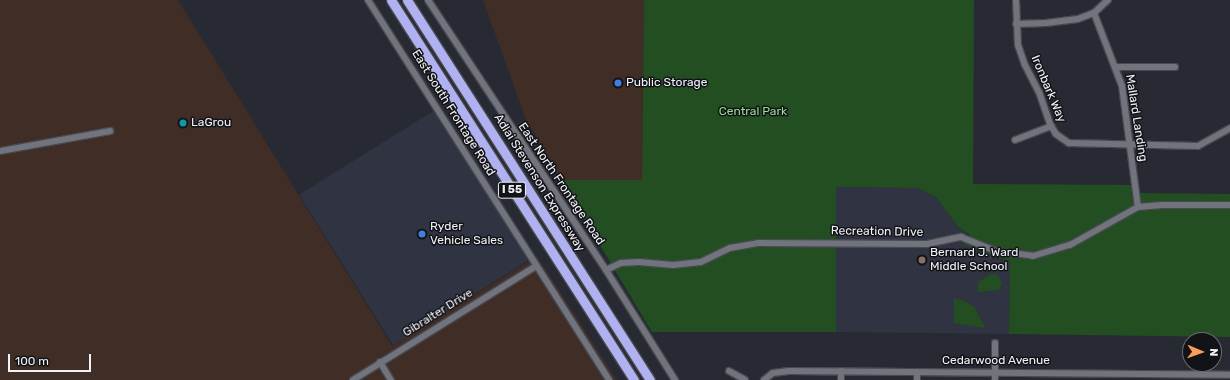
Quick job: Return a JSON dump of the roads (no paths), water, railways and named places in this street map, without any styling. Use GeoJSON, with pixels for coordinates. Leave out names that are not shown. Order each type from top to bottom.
{"type":"FeatureCollection","features":[{"type":"Feature","properties":{"kind":"highway","name":"I 55"},"geometry":{"type":"LineString","coordinates":[[391,0],[634,380]]}},
{"type":"Feature","properties":{"kind":"highway","name":"Adlai Stevenson Expressway"},"geometry":{"type":"LineString","coordinates":[[406,0],[650,380]]}},
{"type":"Feature","properties":{"kind":"street","name":"East South Frontage Road"},"geometry":{"type":"LineString","coordinates":[[368,0],[609,380]]}},
{"type":"Feature","properties":{"kind":"street","name":"East North Frontage Road"},"geometry":{"type":"LineString","coordinates":[[428,0],[606,270],[675,380]]}},
{"type":"Feature","properties":{"kind":"street","name":"Ironbark Way"},"geometry":{"type":"LineString","coordinates":[[1016,0],[1016,24],[1025,65],[1039,92],[1051,126],[1056,134],[1069,143],[1130,146],[1198,146],[1230,128]]}},
{"type":"Feature","properties":{"kind":"street"},"geometry":{"type":"LineString","coordinates":[[1016,24],[1059,22],[1094,13],[1108,0]]}},
{"type":"Feature","properties":{"kind":"street","name":"Mallard Landing"},"geometry":{"type":"LineString","coordinates":[[1094,13],[1107,49],[1116,67],[1125,101],[1138,207]]}},
{"type":"Feature","properties":{"kind":"street"},"geometry":{"type":"LineString","coordinates":[[1116,67],[1175,67]]}},
{"type":"Feature","properties":{"kind":"street"},"geometry":{"type":"LineString","coordinates":[[1015,140],[1051,126]]}},
{"type":"Feature","properties":{"kind":"street"},"geometry":{"type":"LineString","coordinates":[[0,151],[110,131]]}},
{"type":"Feature","properties":{"kind":"street"},"geometry":{"type":"LineString","coordinates":[[1138,207],[1162,205],[1230,205]]}},
{"type":"Feature","properties":{"kind":"street","name":"Recreation Drive"},"geometry":{"type":"LineString","coordinates":[[606,270],[620,262],[639,262],[673,266],[701,262],[730,248],[758,243],[841,242],[927,244],[961,237],[995,251],[1033,256],[1070,245],[1138,207]]}},
{"type":"Feature","properties":{"kind":"street","name":"Gibralter Drive"},"geometry":{"type":"LineString","coordinates":[[353,380],[536,266]]}},
{"type":"Feature","properties":{"kind":"street"},"geometry":{"type":"LineString","coordinates":[[995,343],[995,380]]}},
{"type":"Feature","properties":{"kind":"street"},"geometry":{"type":"LineString","coordinates":[[380,362],[391,380]]}},
{"type":"Feature","properties":{"kind":"street","name":"Cedarwood Avenue"},"geometry":{"type":"LineString","coordinates":[[764,380],[780,371],[1071,373],[1148,377],[1227,377]]}},
{"type":"Feature","properties":{"kind":"street"},"geometry":{"type":"LineString","coordinates":[[841,371],[841,380]]}},
{"type":"Feature","properties":{"kind":"street"},"geometry":{"type":"LineString","coordinates":[[729,372],[745,380]]}},
{"type":"Feature","properties":{"kind":"street"},"geometry":{"type":"LineString","coordinates":[[917,372],[917,380]]}},
{"type":"Feature","properties":{"kind":"street"},"geometry":{"type":"LineString","coordinates":[[1071,373],[1071,380]]}},
{"type":"Feature","properties":{"kind":"place","name":"Public Storage"},"geometry":{"type":"Point","coordinates":[618,83]}},
{"type":"Feature","properties":{"kind":"place","name":"LaGrou"},"geometry":{"type":"Point","coordinates":[183,123]}},
{"type":"Feature","properties":{"kind":"place","name":"Ryder Vehicle Sales"},"geometry":{"type":"Point","coordinates":[422,234]}},
{"type":"Feature","properties":{"kind":"place","name":"Bernard J. Ward Middle School"},"geometry":{"type":"Point","coordinates":[922,260]}},
{"type":"Feature","properties":{"kind":"park label","name":"Central Park"},"geometry":{"type":"Point","coordinates":[753,112]}}]}
